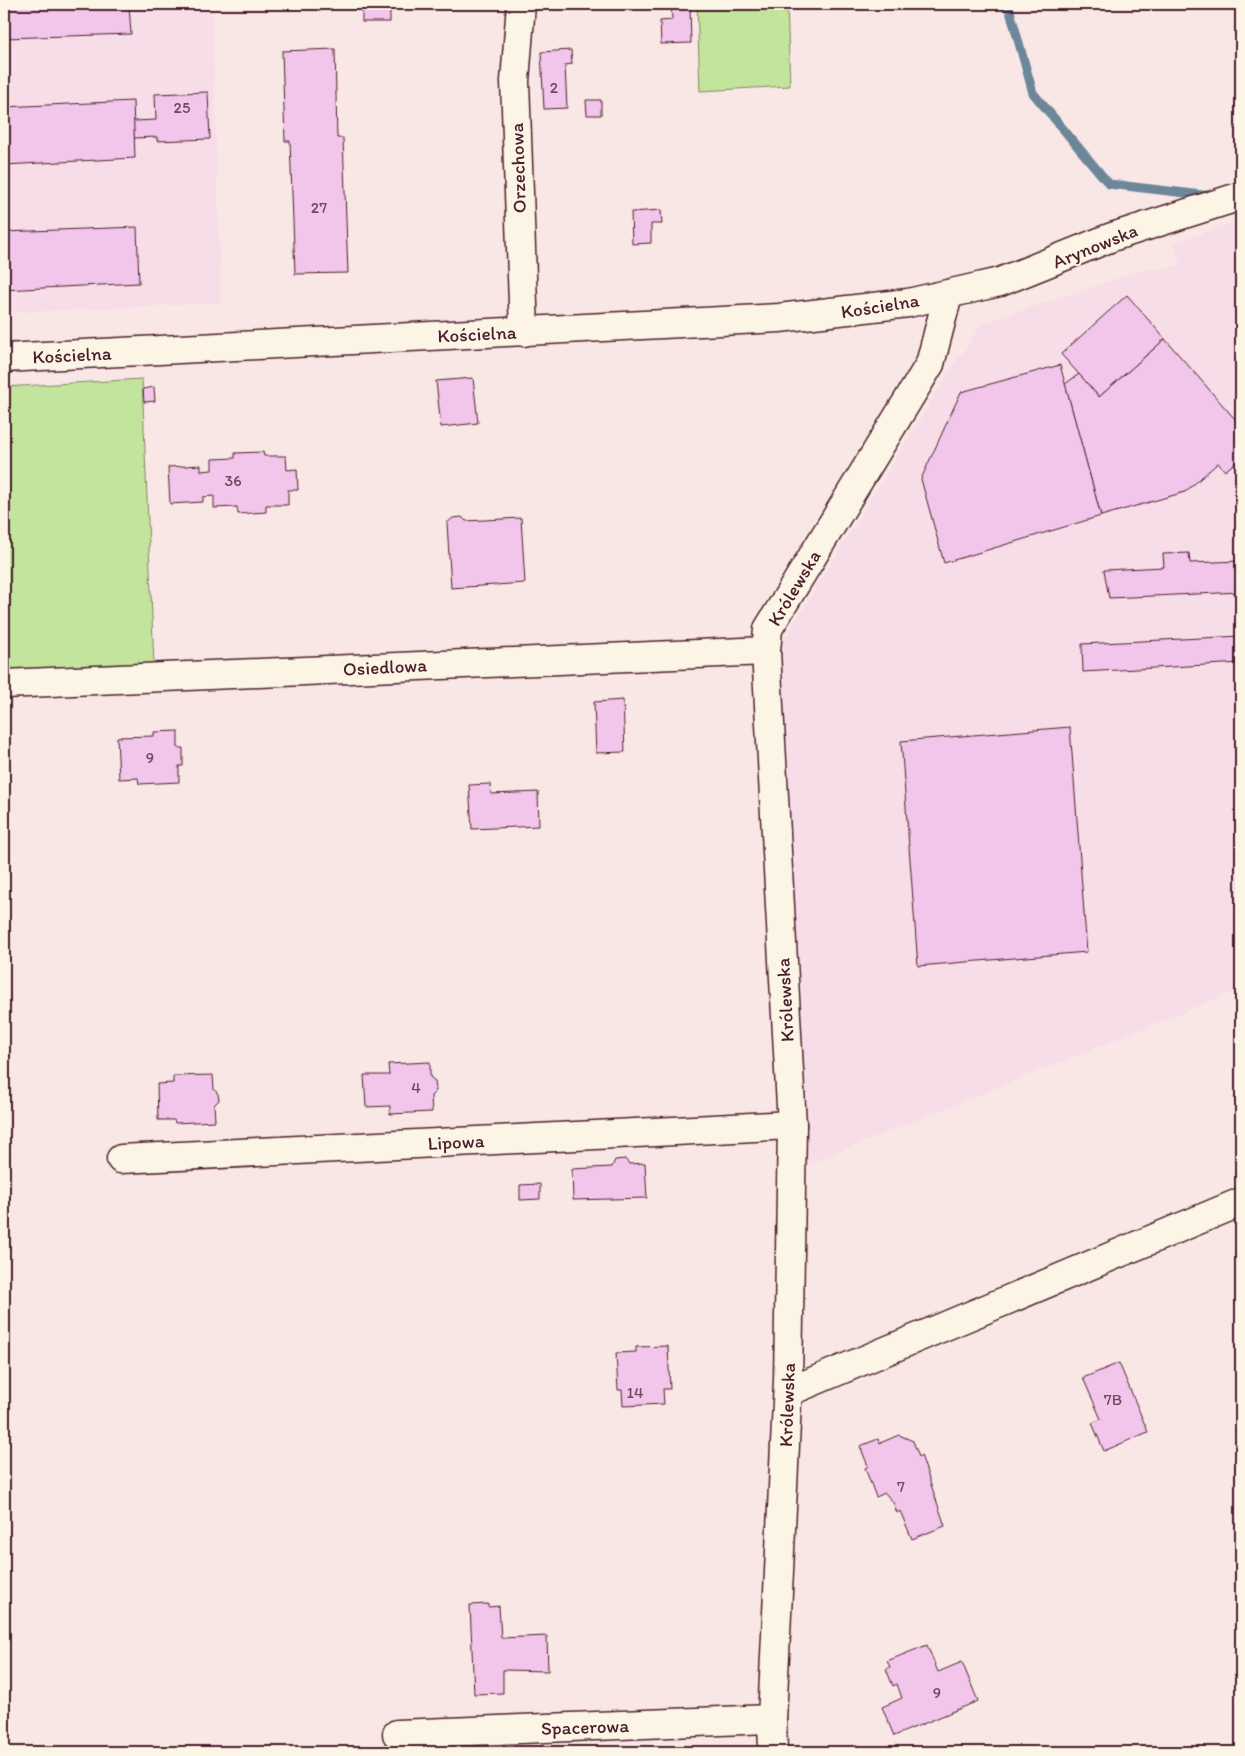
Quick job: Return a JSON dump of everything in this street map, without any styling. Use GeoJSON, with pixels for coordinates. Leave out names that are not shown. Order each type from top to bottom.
{"type":"FeatureCollection","features":[{"type":"Feature","properties":{"kind":"street","name":"Orzechowa"},"geometry":{"type":"LineString","coordinates":[[521,4],[515,81],[524,332]]}},
{"type":"Feature","properties":{"kind":"street","name":"Arynowska"},"geometry":{"type":"LineString","coordinates":[[948,295],[1000,282],[1112,237],[1241,196]]}},
{"type":"Feature","properties":{"kind":"street","name":"Kościelna"},"geometry":{"type":"LineString","coordinates":[[4,358],[823,315],[883,307],[948,295]]}},
{"type":"Feature","properties":{"kind":"street","name":"Królewska"},"geometry":{"type":"LineString","coordinates":[[773,1752],[772,1719],[788,1392],[792,1124],[766,651],[768,629],[930,364],[948,295]]}},
{"type":"Feature","properties":{"kind":"street","name":"Osiedlowa"},"geometry":{"type":"LineString","coordinates":[[4,684],[766,651]]}},
{"type":"Feature","properties":{"kind":"street","name":"Lipowa"},"geometry":{"type":"LineString","coordinates":[[120,1159],[792,1124]]}},
{"type":"Feature","properties":{"kind":"street"},"geometry":{"type":"LineString","coordinates":[[788,1392],[1241,1202]]}},
{"type":"Feature","properties":{"kind":"street","name":"Spacerowa"},"geometry":{"type":"LineString","coordinates":[[397,1734],[772,1719]]}},
{"type":"Feature","properties":{"kind":"shaded area"},"geometry":{"type":"Polygon","coordinates":[[[4,4],[212,4],[221,303],[4,313],[4,4]]]}},
{"type":"Feature","properties":{"kind":"shaded area"},"geometry":{"type":"Polygon","coordinates":[[[1241,221],[1241,989],[806,1165],[782,643],[960,354],[964,352],[981,324],[1148,268],[1152,270],[1181,265],[1173,242],[1241,221]]]}},
{"type":"Feature","properties":{"kind":"green space"},"geometry":{"type":"Polygon","coordinates":[[[697,4],[787,4],[790,86],[700,91],[697,4]]]}},
{"type":"Feature","properties":{"kind":"green space"},"geometry":{"type":"Polygon","coordinates":[[[142,379],[154,665],[4,672],[4,387],[142,379]]]}},
{"type":"Feature","properties":{"kind":"building"},"geometry":{"type":"Polygon","coordinates":[[[4,4],[129,4],[131,34],[4,38],[4,4]]]}},
{"type":"Feature","properties":{"kind":"building"},"geometry":{"type":"Polygon","coordinates":[[[362,4],[390,4],[390,22],[362,22],[362,4]]]}},
{"type":"Feature","properties":{"kind":"building"},"geometry":{"type":"Polygon","coordinates":[[[671,4],[690,4],[691,43],[661,44],[660,21],[672,20],[671,4]]]}},
{"type":"Feature","properties":{"kind":"building"},"geometry":{"type":"Polygon","coordinates":[[[335,49],[337,138],[343,138],[348,273],[295,274],[290,141],[285,141],[282,51],[335,49]]]}},
{"type":"Feature","properties":{"kind":"building"},"geometry":{"type":"Polygon","coordinates":[[[571,50],[572,64],[565,65],[567,108],[544,109],[541,52],[571,50]]]}},
{"type":"Feature","properties":{"kind":"building"},"geometry":{"type":"Polygon","coordinates":[[[208,92],[210,139],[157,141],[157,137],[135,138],[134,140],[133,119],[135,121],[156,120],[155,94],[208,92]]]}},
{"type":"Feature","properties":{"kind":"building"},"geometry":{"type":"Polygon","coordinates":[[[586,100],[601,100],[601,115],[587,115],[586,100]]]}},
{"type":"Feature","properties":{"kind":"building"},"geometry":{"type":"Polygon","coordinates":[[[133,101],[135,158],[4,165],[4,107],[133,101]]]}},
{"type":"Feature","properties":{"kind":"building"},"geometry":{"type":"Polygon","coordinates":[[[661,210],[662,224],[651,224],[651,243],[632,244],[631,212],[661,210]]]}},
{"type":"Feature","properties":{"kind":"building"},"geometry":{"type":"Polygon","coordinates":[[[137,227],[139,283],[4,290],[4,232],[137,227]]]}},
{"type":"Feature","properties":{"kind":"building"},"geometry":{"type":"Polygon","coordinates":[[[1127,295],[1165,339],[1099,397],[1061,354],[1127,295]]]}},
{"type":"Feature","properties":{"kind":"building"},"geometry":{"type":"Polygon","coordinates":[[[1165,339],[1241,426],[1241,458],[1225,471],[1218,463],[1185,492],[1101,516],[1065,384],[1079,374],[1099,397],[1165,339]]]}},
{"type":"Feature","properties":{"kind":"building"},"geometry":{"type":"Polygon","coordinates":[[[1060,365],[1101,516],[944,563],[921,479],[961,392],[1060,365]]]}},
{"type":"Feature","properties":{"kind":"building"},"geometry":{"type":"Polygon","coordinates":[[[473,378],[478,423],[441,427],[436,381],[473,378]]]}},
{"type":"Feature","properties":{"kind":"building"},"geometry":{"type":"Polygon","coordinates":[[[154,387],[155,401],[144,402],[143,389],[154,387]]]}},
{"type":"Feature","properties":{"kind":"building"},"geometry":{"type":"Polygon","coordinates":[[[263,452],[264,456],[286,456],[287,470],[297,469],[298,490],[288,490],[288,505],[266,505],[266,512],[238,514],[237,507],[214,508],[214,496],[203,497],[203,502],[170,504],[168,467],[201,465],[201,471],[212,470],[212,459],[235,458],[235,453],[263,452]]]}},
{"type":"Feature","properties":{"kind":"building"},"geometry":{"type":"Polygon","coordinates":[[[462,517],[466,521],[521,518],[525,583],[451,588],[447,523],[453,518],[462,517]]]}},
{"type":"Feature","properties":{"kind":"building"},"geometry":{"type":"Polygon","coordinates":[[[1238,535],[1241,535],[1241,580],[1240,561],[1238,535]]]}},
{"type":"Feature","properties":{"kind":"building"},"geometry":{"type":"Polygon","coordinates":[[[1189,553],[1190,563],[1240,561],[1241,592],[1109,598],[1104,570],[1164,567],[1163,554],[1189,553]]]}},
{"type":"Feature","properties":{"kind":"building"},"geometry":{"type":"Polygon","coordinates":[[[1241,636],[1241,663],[1083,672],[1082,644],[1241,636]]]}},
{"type":"Feature","properties":{"kind":"building"},"geometry":{"type":"Polygon","coordinates":[[[623,700],[625,752],[596,753],[594,702],[623,700]]]}},
{"type":"Feature","properties":{"kind":"building"},"geometry":{"type":"Polygon","coordinates":[[[1070,727],[1087,952],[918,966],[901,741],[1070,727]]]}},
{"type":"Feature","properties":{"kind":"building"},"geometry":{"type":"Polygon","coordinates":[[[178,731],[178,748],[183,748],[183,766],[179,766],[179,782],[139,784],[138,778],[119,779],[117,737],[154,736],[154,732],[178,731]]]}},
{"type":"Feature","properties":{"kind":"building"},"geometry":{"type":"Polygon","coordinates":[[[490,784],[491,794],[538,792],[539,826],[472,829],[469,785],[490,784]]]}},
{"type":"Feature","properties":{"kind":"building"},"geometry":{"type":"Polygon","coordinates":[[[430,1062],[430,1077],[435,1081],[436,1091],[431,1096],[432,1112],[390,1114],[390,1106],[366,1107],[364,1075],[389,1075],[388,1064],[430,1062]]]}},
{"type":"Feature","properties":{"kind":"building"},"geometry":{"type":"Polygon","coordinates":[[[213,1075],[214,1089],[218,1094],[219,1100],[214,1105],[215,1121],[175,1123],[174,1120],[158,1120],[157,1084],[173,1083],[173,1076],[213,1075]]]}},
{"type":"Feature","properties":{"kind":"building"},"geometry":{"type":"Polygon","coordinates":[[[625,1159],[629,1164],[645,1163],[647,1198],[573,1200],[572,1169],[612,1167],[615,1160],[625,1159]]]}},
{"type":"Feature","properties":{"kind":"building"},"geometry":{"type":"Polygon","coordinates":[[[540,1184],[540,1199],[520,1200],[520,1185],[540,1184]]]}},
{"type":"Feature","properties":{"kind":"building"},"geometry":{"type":"Polygon","coordinates":[[[668,1346],[670,1389],[663,1389],[664,1404],[623,1406],[622,1390],[618,1390],[616,1353],[636,1352],[636,1347],[668,1346]]]}},
{"type":"Feature","properties":{"kind":"building"},"geometry":{"type":"Polygon","coordinates":[[[1119,1363],[1148,1432],[1104,1451],[1092,1423],[1101,1419],[1083,1378],[1119,1363]]]}},
{"type":"Feature","properties":{"kind":"building"},"geometry":{"type":"Polygon","coordinates":[[[899,1435],[913,1441],[919,1457],[921,1455],[945,1526],[912,1539],[900,1511],[897,1513],[893,1502],[885,1493],[876,1497],[865,1468],[868,1466],[860,1446],[878,1439],[880,1443],[899,1435]]]}},
{"type":"Feature","properties":{"kind":"building"},"geometry":{"type":"Polygon","coordinates":[[[488,1604],[488,1607],[499,1606],[501,1638],[547,1636],[548,1671],[503,1670],[503,1693],[474,1694],[470,1605],[488,1604]]]}},
{"type":"Feature","properties":{"kind":"building"},"geometry":{"type":"Polygon","coordinates":[[[927,1645],[938,1672],[962,1662],[978,1701],[894,1736],[882,1707],[902,1698],[897,1684],[893,1686],[886,1669],[890,1667],[887,1661],[927,1645]]]}},
{"type":"Feature","properties":{"kind":"waterway"},"geometry":{"type":"LineString","coordinates":[[1008,4],[1033,93],[1109,184],[1211,196]]}}]}
